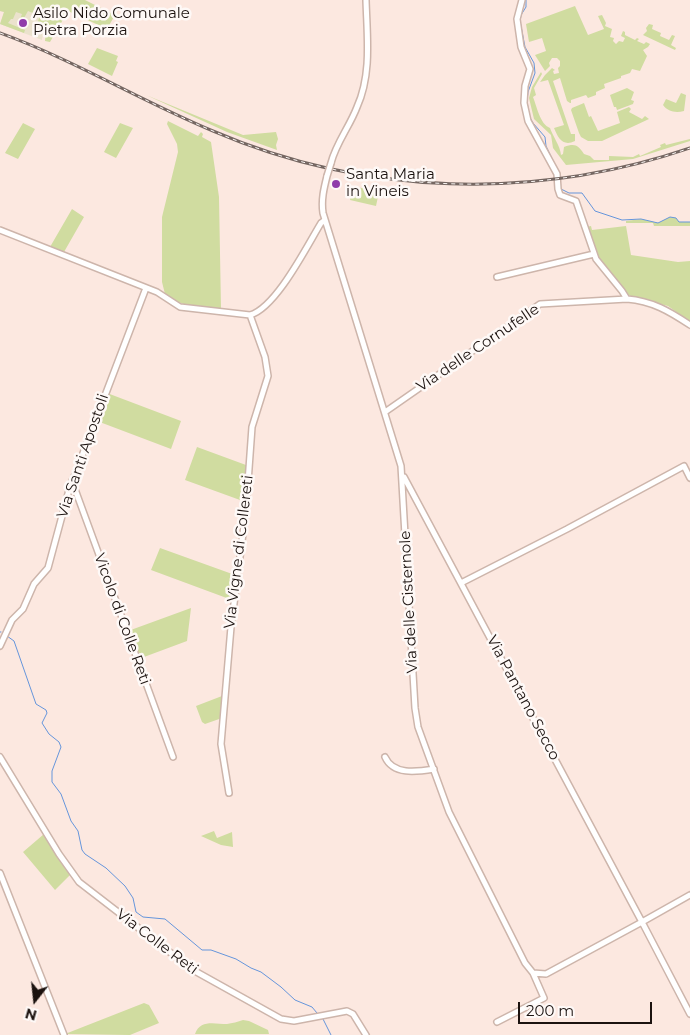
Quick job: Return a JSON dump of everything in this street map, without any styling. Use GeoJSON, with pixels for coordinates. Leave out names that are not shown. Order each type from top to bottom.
{"type":"FeatureCollection","features":[{"type":"Feature","properties":{"kind":"street","name":"Via delle Cisternole"},"geometry":{"type":"LineString","coordinates":[[366,0],[366,82],[358,106],[334,153],[323,191],[322,205],[325,220],[402,466],[413,691],[418,727],[449,812],[525,963],[533,973],[544,998],[497,1022]]}},
{"type":"Feature","properties":{"kind":"street"},"geometry":{"type":"LineString","coordinates":[[522,0],[517,19],[521,47],[530,68],[525,86],[524,103],[528,122],[556,174],[560,196],[576,201],[594,254],[600,265],[624,292],[626,299]]}},
{"type":"Feature","properties":{"kind":"street"},"geometry":{"type":"LineString","coordinates":[[0,230],[157,292],[180,307],[250,315],[258,311],[287,282],[321,223],[325,220]]}},
{"type":"Feature","properties":{"kind":"street"},"geometry":{"type":"LineString","coordinates":[[497,277],[594,254]]}},
{"type":"Feature","properties":{"kind":"street","name":"Via Santi Apostoli"},"geometry":{"type":"LineString","coordinates":[[0,646],[12,620],[26,603],[34,584],[48,568],[72,481],[146,288]]}},
{"type":"Feature","properties":{"kind":"street","name":"Via delle Cornufelle"},"geometry":{"type":"LineString","coordinates":[[385,412],[540,304],[626,299],[659,306],[690,325]]}},
{"type":"Feature","properties":{"kind":"street","name":"Via Vigne di Collereti"},"geometry":{"type":"LineString","coordinates":[[229,793],[221,744],[230,627],[246,510],[252,427],[268,376],[266,358],[250,315]]}},
{"type":"Feature","properties":{"kind":"street"},"geometry":{"type":"LineString","coordinates":[[461,583],[684,466],[690,478]]}},
{"type":"Feature","properties":{"kind":"street","name":"Via Pantano Secco"},"geometry":{"type":"LineString","coordinates":[[403,475],[642,922]]}},
{"type":"Feature","properties":{"kind":"street","name":"Vicolo di Colle Reti"},"geometry":{"type":"LineString","coordinates":[[72,481],[173,757]]}},
{"type":"Feature","properties":{"kind":"street","name":"Via Colle Reti"},"geometry":{"type":"LineString","coordinates":[[0,757],[74,876],[150,938],[201,975],[281,1019],[292,1021],[347,1010],[353,1014],[366,1035]]}},
{"type":"Feature","properties":{"kind":"street"},"geometry":{"type":"LineString","coordinates":[[384,757],[393,768],[410,771],[434,769]]}},
{"type":"Feature","properties":{"kind":"street"},"geometry":{"type":"LineString","coordinates":[[0,873],[64,1035]]}},
{"type":"Feature","properties":{"kind":"street"},"geometry":{"type":"LineString","coordinates":[[533,973],[546,974],[690,896]]}},
{"type":"Feature","properties":{"kind":"street"},"geometry":{"type":"LineString","coordinates":[[642,922],[690,1014]]}},
{"type":"Feature","properties":{"kind":"shaded area","name":"Asilo Nido Comunale Pietra Porzia"},"geometry":{"type":"Polygon","coordinates":[[[0,4],[48,7],[46,34],[43,34],[42,40],[0,24],[4,12],[0,11],[0,4]]]}},
{"type":"Feature","properties":{"kind":"green space"},"geometry":{"type":"Polygon","coordinates":[[[0,0],[85,0],[115,15],[107,29],[68,11],[50,42],[45,41],[46,28],[36,26],[40,16],[28,11],[24,18],[27,19],[25,24],[19,22],[22,14],[16,12],[13,19],[8,23],[25,30],[24,33],[0,24],[4,12],[0,11],[0,0]]]}},
{"type":"Feature","properties":{"kind":"green space"},"geometry":{"type":"Polygon","coordinates":[[[575,6],[588,35],[604,29],[598,16],[602,15],[606,23],[605,26],[612,29],[610,37],[614,38],[613,41],[616,44],[619,41],[623,42],[625,38],[621,36],[623,31],[625,35],[635,40],[639,39],[637,41],[650,44],[643,50],[647,56],[640,71],[632,69],[630,73],[621,76],[621,78],[604,84],[605,88],[596,92],[596,95],[588,98],[586,95],[571,100],[570,103],[567,101],[560,78],[553,81],[571,134],[575,134],[575,141],[567,143],[559,138],[554,128],[564,125],[548,80],[540,82],[552,68],[555,70],[553,71],[554,74],[559,73],[560,61],[557,58],[552,58],[549,63],[550,66],[545,71],[535,55],[546,51],[542,38],[529,42],[526,24],[575,6]]]}},
{"type":"Feature","properties":{"kind":"green space"},"geometry":{"type":"Polygon","coordinates":[[[649,24],[653,25],[652,29],[661,33],[660,36],[669,40],[672,35],[675,36],[671,45],[676,48],[675,50],[643,35],[647,31],[646,28],[649,24]]]}},
{"type":"Feature","properties":{"kind":"green space"},"geometry":{"type":"Polygon","coordinates":[[[97,48],[118,56],[116,61],[118,62],[112,76],[88,64],[97,48]]]}},
{"type":"Feature","properties":{"kind":"green space"},"geometry":{"type":"Polygon","coordinates":[[[541,72],[542,74],[534,88],[536,95],[533,97],[541,119],[550,128],[561,155],[563,154],[564,147],[574,145],[594,160],[609,160],[609,156],[633,157],[639,154],[640,156],[661,147],[660,145],[665,143],[666,145],[690,139],[690,141],[633,159],[566,165],[553,148],[551,135],[534,119],[529,98],[532,87],[541,72]]]}},
{"type":"Feature","properties":{"kind":"green space"},"geometry":{"type":"Polygon","coordinates":[[[627,88],[634,92],[631,100],[634,101],[633,104],[617,110],[610,95],[627,88]]]}},
{"type":"Feature","properties":{"kind":"green space"},"geometry":{"type":"Polygon","coordinates":[[[681,93],[686,95],[684,111],[672,111],[663,105],[666,99],[676,103],[681,93]]]}},
{"type":"Feature","properties":{"kind":"green space"},"geometry":{"type":"Polygon","coordinates":[[[146,95],[243,135],[276,132],[278,139],[277,150],[227,132],[146,95]]]}},
{"type":"Feature","properties":{"kind":"green space"},"geometry":{"type":"Polygon","coordinates":[[[584,103],[589,117],[591,116],[598,131],[620,123],[617,112],[629,107],[631,109],[629,112],[642,119],[645,116],[649,119],[602,141],[588,141],[581,137],[571,110],[584,103]]]}},
{"type":"Feature","properties":{"kind":"green space"},"geometry":{"type":"Polygon","coordinates":[[[168,121],[198,136],[201,132],[203,134],[202,137],[211,142],[219,197],[221,309],[185,304],[165,294],[162,282],[162,217],[178,152],[177,144],[167,124],[168,121]]]}},
{"type":"Feature","properties":{"kind":"green space"},"geometry":{"type":"Polygon","coordinates":[[[23,123],[35,129],[18,159],[5,153],[23,123]]]}},
{"type":"Feature","properties":{"kind":"green space"},"geometry":{"type":"Polygon","coordinates":[[[120,123],[133,128],[116,158],[104,152],[120,123]]]}},
{"type":"Feature","properties":{"kind":"green space"},"geometry":{"type":"Polygon","coordinates":[[[353,186],[379,192],[376,206],[350,200],[353,186]]]}},
{"type":"Feature","properties":{"kind":"green space"},"geometry":{"type":"Polygon","coordinates":[[[72,209],[84,217],[64,252],[50,247],[72,209]]]}},
{"type":"Feature","properties":{"kind":"green space"},"geometry":{"type":"Polygon","coordinates":[[[670,217],[676,218],[679,222],[690,222],[690,226],[654,226],[653,223],[626,223],[626,221],[641,219],[658,223],[670,217]]]}},
{"type":"Feature","properties":{"kind":"green space"},"geometry":{"type":"Polygon","coordinates":[[[591,226],[592,230],[626,226],[631,255],[678,262],[690,261],[690,322],[668,306],[632,297],[623,291],[598,261],[586,227],[591,226]]]}},
{"type":"Feature","properties":{"kind":"green space"},"geometry":{"type":"Polygon","coordinates":[[[107,393],[181,421],[171,449],[97,421],[101,409],[104,409],[105,406],[103,404],[107,393]]]}},
{"type":"Feature","properties":{"kind":"green space"},"geometry":{"type":"Polygon","coordinates":[[[197,447],[246,465],[245,498],[240,500],[185,480],[197,447]]]}},
{"type":"Feature","properties":{"kind":"green space"},"geometry":{"type":"Polygon","coordinates":[[[160,548],[235,575],[232,600],[151,570],[160,548]]]}},
{"type":"Feature","properties":{"kind":"green space"},"geometry":{"type":"Polygon","coordinates":[[[191,608],[187,641],[144,657],[142,653],[136,653],[128,631],[191,608]]]}},
{"type":"Feature","properties":{"kind":"green space"},"geometry":{"type":"Polygon","coordinates":[[[222,696],[222,718],[205,724],[202,722],[196,706],[222,696]]]}},
{"type":"Feature","properties":{"kind":"green space"},"geometry":{"type":"Polygon","coordinates":[[[214,831],[217,838],[232,832],[233,847],[221,845],[201,836],[214,831]]]}},
{"type":"Feature","properties":{"kind":"green space"},"geometry":{"type":"Polygon","coordinates":[[[44,834],[70,875],[55,890],[23,852],[44,834]]]}},
{"type":"Feature","properties":{"kind":"green space"},"geometry":{"type":"Polygon","coordinates":[[[144,1003],[149,1005],[159,1023],[130,1035],[65,1034],[144,1003]]]}},
{"type":"Feature","properties":{"kind":"green space"},"geometry":{"type":"Polygon","coordinates":[[[243,1020],[268,1030],[269,1034],[195,1034],[197,1029],[204,1024],[227,1024],[243,1020]]]}},
{"type":"Feature","properties":{"kind":"waterway"},"geometry":{"type":"LineString","coordinates":[[526,0],[526,7],[520,21],[525,47],[534,63],[535,73],[528,92],[529,116],[545,137],[546,146],[557,169]]}},
{"type":"Feature","properties":{"kind":"waterway"},"geometry":{"type":"LineString","coordinates":[[561,189],[569,193],[582,193],[595,211],[622,220],[641,219],[658,223],[670,217],[676,218],[679,222],[690,222]]}},
{"type":"Feature","properties":{"kind":"waterway"},"geometry":{"type":"LineString","coordinates":[[7,636],[14,641],[36,704],[46,710],[47,713],[42,723],[49,734],[59,742],[61,747],[52,771],[52,782],[61,794],[71,821],[78,831],[82,850],[85,854],[106,868],[125,886],[133,898],[136,912],[143,917],[165,919],[202,950],[211,950],[236,959],[261,972],[295,1000],[312,1007],[317,1013]]}},
{"type":"Feature","properties":{"kind":"waterway"},"geometry":{"type":"LineString","coordinates":[[323,1019],[331,1035]]}},
{"type":"Feature","properties":{"kind":"railway"},"geometry":{"type":"LineString","coordinates":[[0,33],[54,55],[213,131],[270,153],[329,169],[389,179],[450,184],[511,183],[571,177],[631,165],[690,148]]}},
{"type":"Feature","properties":{"kind":"place","name":"Asilo Nido Comunale Pietra Porzia"},"geometry":{"type":"Point","coordinates":[23,23]}},
{"type":"Feature","properties":{"kind":"place","name":"Santa Maria in Vineis"},"geometry":{"type":"Point","coordinates":[336,184]}}]}
